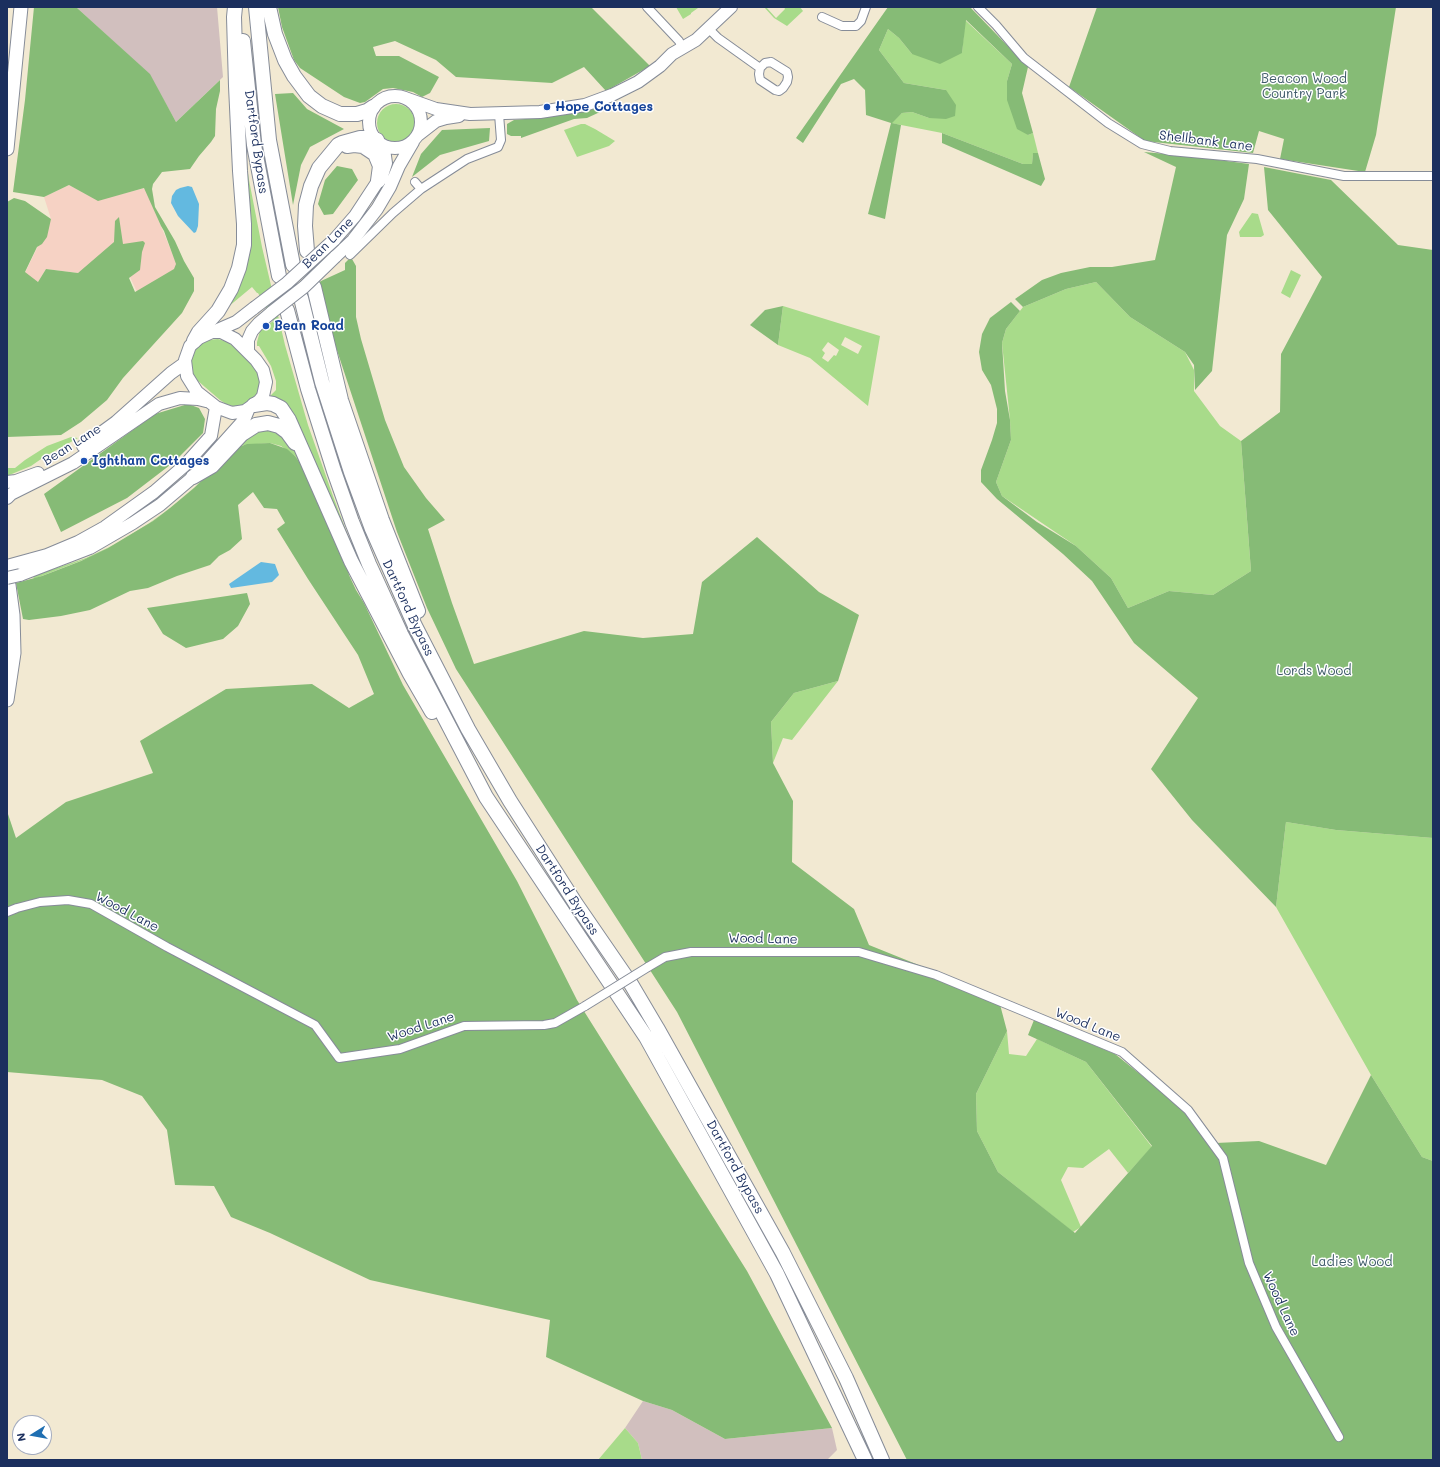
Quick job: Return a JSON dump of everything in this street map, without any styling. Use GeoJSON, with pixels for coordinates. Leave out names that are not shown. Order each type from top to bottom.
{"type":"FeatureCollection","features":[{"type":"Feature","properties":{"kind":"highway"},"geometry":{"type":"LineString","coordinates":[[194,341],[198,332],[218,311],[231,289],[239,268],[244,244],[237,112],[235,7]]}},
{"type":"Feature","properties":{"kind":"highway","name":"Dartford Bypass"},"geometry":{"type":"LineString","coordinates":[[239,7],[254,145],[279,276]]}},
{"type":"Feature","properties":{"kind":"highway","name":"Dartford Bypass"},"geometry":{"type":"LineString","coordinates":[[256,7],[270,140],[293,265]]}},
{"type":"Feature","properties":{"kind":"highway"},"geometry":{"type":"LineString","coordinates":[[269,7],[277,39],[285,60],[296,80],[310,96],[322,106],[340,114],[358,114],[373,107]]}},
{"type":"Feature","properties":{"kind":"highway"},"geometry":{"type":"LineString","coordinates":[[307,251],[305,218],[308,193],[319,168],[338,145],[353,139],[369,138],[379,142]]}},
{"type":"Feature","properties":{"kind":"highway"},"geometry":{"type":"LineString","coordinates":[[335,150],[354,145],[363,146],[371,150],[377,156],[380,164],[378,181]]}},
{"type":"Feature","properties":{"kind":"highway"},"geometry":{"type":"LineString","coordinates":[[314,287],[341,400],[382,520],[425,627],[460,697],[468,729]]}},
{"type":"Feature","properties":{"kind":"highway","name":"Dartford Bypass"},"geometry":{"type":"LineString","coordinates":[[301,298],[322,382],[351,472],[372,529],[415,626],[468,729],[510,801],[576,904],[631,984],[784,1253],[846,1378],[882,1460]]}},
{"type":"Feature","properties":{"kind":"highway","name":"Dartford Bypass"},"geometry":{"type":"LineString","coordinates":[[287,310],[308,389],[334,471],[370,564],[401,634],[486,797],[646,1037],[777,1274],[865,1460]]}},
{"type":"Feature","properties":{"kind":"highway"},"geometry":{"type":"LineString","coordinates":[[252,407],[270,403],[281,408],[290,422],[300,441],[301,449],[351,561],[410,674],[427,704],[486,797]]}},
{"type":"Feature","properties":{"kind":"highway"},"geometry":{"type":"LineString","coordinates":[[193,477],[212,466],[242,434],[249,428],[258,424],[268,423],[281,427],[301,449]]}},
{"type":"Feature","properties":{"kind":"main road"},"geometry":{"type":"LineString","coordinates":[[7,149],[21,7]]}},
{"type":"Feature","properties":{"kind":"main road","name":"Bean Lane"},"geometry":{"type":"LineString","coordinates":[[405,98],[436,109],[470,114],[544,112],[585,105],[603,99],[638,82],[682,48],[696,40],[731,7]]}},
{"type":"Feature","properties":{"kind":"main road"},"geometry":{"type":"LineString","coordinates":[[389,97],[405,98],[417,109],[420,114],[421,124],[416,137],[411,143],[401,147],[391,148],[379,142],[374,136],[370,127],[370,116],[373,107],[389,97]]}},
{"type":"Feature","properties":{"kind":"main road","name":"Bean Lane"},"geometry":{"type":"LineString","coordinates":[[248,352],[247,341],[251,332],[256,326],[304,287],[353,240],[377,209],[390,188],[399,166],[416,137],[438,120],[470,114]]}},
{"type":"Feature","properties":{"kind":"main road","name":"Bean Lane"},"geometry":{"type":"LineString","coordinates":[[212,332],[236,322],[297,274],[334,240],[358,213],[378,181],[381,180],[386,163],[384,150],[379,142]]}},
{"type":"Feature","properties":{"kind":"main road"},"geometry":{"type":"LineString","coordinates":[[212,332],[221,332],[232,337],[261,366],[266,379],[266,388],[264,396],[261,400],[252,407],[235,413],[216,407],[201,396],[191,385],[186,374],[185,362],[188,350],[194,341],[212,332]]}},
{"type":"Feature","properties":{"kind":"main road","name":"Bean Lane"},"geometry":{"type":"LineString","coordinates":[[7,482],[16,481],[36,474],[65,458],[116,422],[185,362]]}},
{"type":"Feature","properties":{"kind":"main road","name":"Bean Lane"},"geometry":{"type":"LineString","coordinates":[[7,498],[73,463],[159,404],[178,399],[198,399],[205,400],[216,407]]}},
{"type":"Feature","properties":{"kind":"main road"},"geometry":{"type":"LineString","coordinates":[[7,700],[14,653],[13,615],[8,581],[30,572],[49,559],[105,527],[159,488],[184,466],[211,436],[216,407]]}},
{"type":"Feature","properties":{"kind":"main road"},"geometry":{"type":"LineString","coordinates":[[7,566],[49,559],[90,548],[133,523],[160,505],[193,477],[243,421],[252,407]]}},
{"type":"Feature","properties":{"kind":"street"},"geometry":{"type":"LineString","coordinates":[[647,7],[679,41],[682,48]]}},
{"type":"Feature","properties":{"kind":"street"},"geometry":{"type":"LineString","coordinates":[[822,17],[842,26],[856,26],[861,21],[866,7]]}},
{"type":"Feature","properties":{"kind":"street","name":"Shellbank Lane"},"geometry":{"type":"LineString","coordinates":[[978,7],[996,25],[1024,58],[1108,123],[1142,144],[1170,151],[1257,159],[1344,176],[1433,176]]}},
{"type":"Feature","properties":{"kind":"street"},"geometry":{"type":"LineString","coordinates":[[709,29],[718,38],[760,68]]}},
{"type":"Feature","properties":{"kind":"street","name":"Bean Lane"},"geometry":{"type":"LineString","coordinates":[[352,256],[393,213],[421,189],[467,159],[497,148],[501,140],[499,114]]}},
{"type":"Feature","properties":{"kind":"street"},"geometry":{"type":"LineString","coordinates":[[415,182],[421,189]]}},
{"type":"Feature","properties":{"kind":"street","name":"Wood Lane"},"geometry":{"type":"LineString","coordinates":[[7,912],[40,902],[68,900],[91,904],[315,1025],[339,1058],[400,1049],[464,1026],[544,1025],[558,1023],[665,957],[691,952],[859,952],[936,975],[1122,1052],[1188,1110],[1222,1158],[1249,1263],[1276,1327],[1339,1437]]}},
{"type":"Feature","properties":{"kind":"shaded area"},"geometry":{"type":"Polygon","coordinates":[[[76,7],[217,7],[223,77],[176,122],[149,74],[76,7]]]}},
{"type":"Feature","properties":{"kind":"shaded area"},"geometry":{"type":"Polygon","coordinates":[[[69,185],[98,200],[145,188],[178,267],[137,292],[123,262],[78,273],[46,269],[38,282],[24,275],[51,219],[44,197],[69,185]]]}},
{"type":"Feature","properties":{"kind":"shaded area"},"geometry":{"type":"Polygon","coordinates":[[[643,1401],[672,1410],[725,1439],[832,1428],[837,1450],[827,1460],[642,1460],[638,1443],[625,1428],[643,1401]]]}},
{"type":"Feature","properties":{"kind":"green space"},"geometry":{"type":"Polygon","coordinates":[[[34,7],[76,7],[150,74],[176,122],[220,80],[220,91],[216,109],[215,136],[211,142],[190,169],[162,172],[153,184],[152,189],[155,207],[194,278],[194,291],[182,313],[123,378],[107,400],[81,422],[61,435],[7,437],[7,202],[14,198],[25,201],[51,219],[47,237],[42,244],[37,247],[25,272],[38,282],[46,269],[78,273],[114,242],[115,221],[119,217],[123,244],[143,241],[145,243],[142,252],[140,270],[129,278],[135,292],[174,269],[176,264],[164,231],[144,188],[98,201],[69,185],[44,197],[13,192],[25,100],[34,7]]]}},
{"type":"Feature","properties":{"kind":"green space"},"geometry":{"type":"Polygon","coordinates":[[[278,7],[591,7],[650,66],[606,91],[584,67],[552,83],[456,77],[436,60],[395,41],[373,47],[376,56],[399,56],[439,77],[430,93],[422,97],[413,92],[393,88],[383,89],[365,102],[360,103],[344,97],[300,68],[294,60],[282,27],[278,7]]]}},
{"type":"Feature","properties":{"kind":"green space"},"geometry":{"type":"Polygon","coordinates":[[[676,7],[698,7],[698,8],[683,19],[676,7]]]}},
{"type":"Feature","properties":{"kind":"green space"},"geometry":{"type":"Polygon","coordinates":[[[764,7],[766,7],[776,18],[785,9],[784,7],[800,7],[803,11],[787,26],[774,18],[764,7]]]}},
{"type":"Feature","properties":{"kind":"green space"},"geometry":{"type":"Polygon","coordinates":[[[888,7],[970,7],[1028,67],[1022,93],[1033,133],[1028,135],[1017,129],[1007,100],[1007,81],[1012,64],[966,20],[962,53],[940,64],[912,54],[899,38],[888,29],[879,50],[904,83],[946,90],[956,105],[955,116],[946,119],[929,118],[912,112],[902,113],[892,123],[901,125],[885,219],[868,214],[891,123],[866,115],[865,90],[854,79],[841,84],[803,143],[796,138],[888,7]]]}},
{"type":"Feature","properties":{"kind":"green space","name":"Beacon Wood Country Park"},"geometry":{"type":"Polygon","coordinates":[[[1097,7],[1396,7],[1376,135],[1365,172],[1280,159],[1284,139],[1259,131],[1253,153],[1145,141],[1069,87],[1097,7]]]}},
{"type":"Feature","properties":{"kind":"green space"},"geometry":{"type":"Polygon","coordinates":[[[965,20],[1012,64],[1007,81],[1028,135],[1033,133],[1038,153],[1033,154],[1032,164],[1023,164],[942,133],[891,123],[902,113],[912,112],[929,118],[946,90],[904,83],[879,50],[888,29],[899,38],[912,54],[962,53],[965,20]]]}},
{"type":"Feature","properties":{"kind":"green space"},"geometry":{"type":"Polygon","coordinates":[[[293,93],[307,109],[344,129],[310,147],[301,165],[293,205],[275,94],[293,93]]]}},
{"type":"Feature","properties":{"kind":"green space"},"geometry":{"type":"Polygon","coordinates":[[[392,104],[400,104],[410,109],[414,116],[414,130],[410,137],[400,142],[392,142],[382,137],[380,134],[377,127],[377,119],[382,109],[385,107],[392,104]]]}},
{"type":"Feature","properties":{"kind":"green space"},"geometry":{"type":"Polygon","coordinates":[[[597,105],[600,112],[587,118],[574,119],[521,138],[521,136],[511,136],[507,134],[507,124],[514,120],[535,118],[597,105]]]}},
{"type":"Feature","properties":{"kind":"green space"},"geometry":{"type":"Polygon","coordinates":[[[585,124],[595,129],[615,141],[609,146],[577,157],[564,130],[585,124]]]}},
{"type":"Feature","properties":{"kind":"green space"},"geometry":{"type":"Polygon","coordinates":[[[490,128],[489,141],[440,155],[412,177],[421,154],[442,130],[490,128]]]}},
{"type":"Feature","properties":{"kind":"green space"},"geometry":{"type":"Polygon","coordinates":[[[242,133],[249,180],[262,247],[285,345],[308,425],[350,541],[348,542],[270,398],[276,390],[276,381],[271,366],[259,346],[257,346],[257,342],[260,331],[273,321],[258,293],[252,287],[228,307],[238,286],[242,133]]]}},
{"type":"Feature","properties":{"kind":"green space"},"geometry":{"type":"Polygon","coordinates":[[[942,133],[1023,164],[1032,164],[1033,153],[1038,153],[1045,179],[1041,186],[942,143],[942,133]]]}},
{"type":"Feature","properties":{"kind":"green space"},"geometry":{"type":"Polygon","coordinates":[[[1144,152],[1249,164],[1244,199],[1227,235],[1212,371],[1195,390],[1194,365],[1185,352],[1130,317],[1096,282],[1066,289],[1023,307],[1015,299],[1042,280],[1061,273],[1090,267],[1112,267],[1155,260],[1176,167],[1144,152]]]}},
{"type":"Feature","properties":{"kind":"green space"},"geometry":{"type":"Polygon","coordinates":[[[337,166],[352,169],[358,180],[333,214],[324,215],[318,204],[325,180],[337,166]]]}},
{"type":"Feature","properties":{"kind":"green space","name":"Lords Wood"},"geometry":{"type":"Polygon","coordinates":[[[1264,167],[1331,180],[1398,245],[1433,250],[1433,838],[1336,830],[1286,822],[1276,907],[1192,820],[1151,769],[1198,698],[1134,643],[1092,581],[1063,554],[997,499],[981,482],[981,470],[997,423],[997,409],[991,385],[982,370],[979,352],[982,334],[990,318],[1011,302],[1020,311],[1006,329],[1002,343],[1005,391],[1010,420],[1011,440],[996,482],[1002,496],[1037,522],[1076,546],[1111,578],[1128,608],[1169,591],[1213,595],[1251,571],[1241,441],[1280,412],[1281,354],[1322,277],[1268,210],[1264,167]]]}},
{"type":"Feature","properties":{"kind":"green space"},"geometry":{"type":"Polygon","coordinates":[[[1252,213],[1258,214],[1264,235],[1261,237],[1240,237],[1239,232],[1252,213]]]}},
{"type":"Feature","properties":{"kind":"green space","name":"Ladies Wood"},"geometry":{"type":"Polygon","coordinates":[[[349,259],[352,259],[356,266],[356,317],[385,420],[404,467],[426,498],[445,520],[428,529],[474,664],[584,631],[643,638],[693,634],[702,582],[757,537],[819,592],[859,615],[838,681],[794,693],[771,722],[773,763],[793,801],[792,862],[854,909],[869,945],[998,997],[1007,1031],[976,1094],[977,1131],[998,1172],[1075,1233],[1152,1146],[1086,1062],[1028,1035],[1034,1020],[1115,1054],[1176,1103],[1216,1143],[1259,1141],[1326,1165],[1371,1075],[1422,1157],[1433,1161],[1433,1460],[907,1460],[677,1012],[456,669],[427,608],[397,532],[325,314],[318,283],[345,270],[345,263],[349,259]]]}},
{"type":"Feature","properties":{"kind":"green space"},"geometry":{"type":"Polygon","coordinates":[[[1291,270],[1301,275],[1290,298],[1281,293],[1291,270]]]}},
{"type":"Feature","properties":{"kind":"green space"},"geometry":{"type":"Polygon","coordinates":[[[1096,282],[1130,317],[1185,352],[1194,370],[1194,391],[1220,426],[1241,441],[1251,571],[1213,595],[1169,591],[1128,608],[1111,578],[1076,546],[1002,496],[996,482],[1011,440],[1002,343],[1006,329],[1023,307],[1066,289],[1096,282]]]}},
{"type":"Feature","properties":{"kind":"green space"},"geometry":{"type":"Polygon","coordinates":[[[783,306],[880,336],[868,406],[810,358],[778,345],[783,306]],[[845,337],[841,345],[858,354],[862,346],[845,337]],[[828,342],[822,350],[825,353],[822,358],[828,362],[834,355],[836,356],[839,350],[828,342]]]}},
{"type":"Feature","properties":{"kind":"green space"},"geometry":{"type":"Polygon","coordinates":[[[783,306],[778,345],[750,325],[765,310],[783,306]]]}},
{"type":"Feature","properties":{"kind":"green space"},"geometry":{"type":"Polygon","coordinates":[[[218,339],[228,342],[234,347],[249,361],[260,377],[258,392],[254,399],[248,404],[233,406],[226,404],[198,381],[192,373],[190,365],[193,351],[199,344],[208,340],[218,339]]]}},
{"type":"Feature","properties":{"kind":"green space"},"geometry":{"type":"Polygon","coordinates":[[[188,404],[199,408],[205,419],[203,433],[174,462],[127,498],[61,532],[44,494],[155,414],[188,404]]]}},
{"type":"Feature","properties":{"kind":"green space"},"geometry":{"type":"Polygon","coordinates":[[[260,429],[279,431],[295,451],[303,467],[295,456],[281,446],[270,443],[244,445],[236,448],[194,488],[178,501],[196,486],[232,449],[260,429]]]}},
{"type":"Feature","properties":{"kind":"green space"},"geometry":{"type":"Polygon","coordinates":[[[71,437],[78,438],[31,466],[7,476],[7,468],[15,468],[47,446],[71,437]]]}},
{"type":"Feature","properties":{"kind":"green space"},"geometry":{"type":"Polygon","coordinates":[[[270,443],[287,449],[301,464],[347,564],[349,575],[403,685],[517,881],[577,1000],[747,1271],[832,1428],[725,1439],[672,1410],[643,1401],[546,1357],[550,1320],[370,1280],[270,1233],[231,1217],[214,1186],[175,1185],[167,1130],[142,1096],[102,1080],[7,1072],[7,811],[16,838],[66,802],[153,773],[140,741],[226,689],[312,684],[349,708],[374,694],[358,655],[277,529],[285,523],[277,509],[264,508],[253,492],[238,505],[242,539],[230,550],[219,556],[210,565],[148,588],[130,591],[90,610],[61,616],[29,620],[23,619],[16,583],[42,576],[81,561],[108,548],[153,521],[170,508],[194,488],[236,448],[247,444],[270,443]]]}},
{"type":"Feature","properties":{"kind":"green space"},"geometry":{"type":"Polygon","coordinates":[[[164,512],[153,521],[118,543],[148,524],[164,512]]]}},
{"type":"Feature","properties":{"kind":"green space"},"geometry":{"type":"Polygon","coordinates":[[[118,543],[88,558],[34,579],[33,576],[86,558],[118,543]]]}},
{"type":"Feature","properties":{"kind":"green space"},"geometry":{"type":"Polygon","coordinates":[[[247,593],[250,604],[238,626],[223,639],[186,648],[163,634],[147,608],[247,593]]]}},
{"type":"Feature","properties":{"kind":"green space"},"geometry":{"type":"Polygon","coordinates":[[[838,681],[792,740],[783,738],[773,763],[771,722],[794,693],[838,681]]]}},
{"type":"Feature","properties":{"kind":"green space"},"geometry":{"type":"Polygon","coordinates":[[[1286,822],[1336,830],[1433,838],[1433,1161],[1422,1157],[1371,1075],[1276,907],[1286,822]]]}},
{"type":"Feature","properties":{"kind":"green space"},"geometry":{"type":"Polygon","coordinates":[[[1007,1031],[1009,1054],[1026,1056],[1037,1039],[1086,1062],[1152,1147],[1128,1173],[1109,1149],[1083,1168],[1068,1167],[1061,1180],[1081,1227],[1073,1232],[998,1172],[977,1131],[976,1094],[1007,1031]]]}},
{"type":"Feature","properties":{"kind":"green space"},"geometry":{"type":"Polygon","coordinates":[[[625,1428],[638,1443],[642,1460],[598,1460],[625,1428]]]}},
{"type":"Feature","properties":{"kind":"water"},"geometry":{"type":"Polygon","coordinates":[[[188,186],[192,187],[199,204],[198,226],[196,232],[194,233],[178,216],[171,203],[172,196],[176,190],[188,186]]]}},
{"type":"Feature","properties":{"kind":"water"},"geometry":{"type":"Polygon","coordinates":[[[261,562],[275,564],[279,575],[272,582],[231,588],[229,584],[261,562]]]}},
{"type":"Feature","properties":{"kind":"place","name":"Hope Cottages"},"geometry":{"type":"Point","coordinates":[547,107]}},
{"type":"Feature","properties":{"kind":"place","name":"Bean Road"},"geometry":{"type":"Point","coordinates":[266,326]}},
{"type":"Feature","properties":{"kind":"place","name":"Ightham Cottages"},"geometry":{"type":"Point","coordinates":[84,461]}}]}
